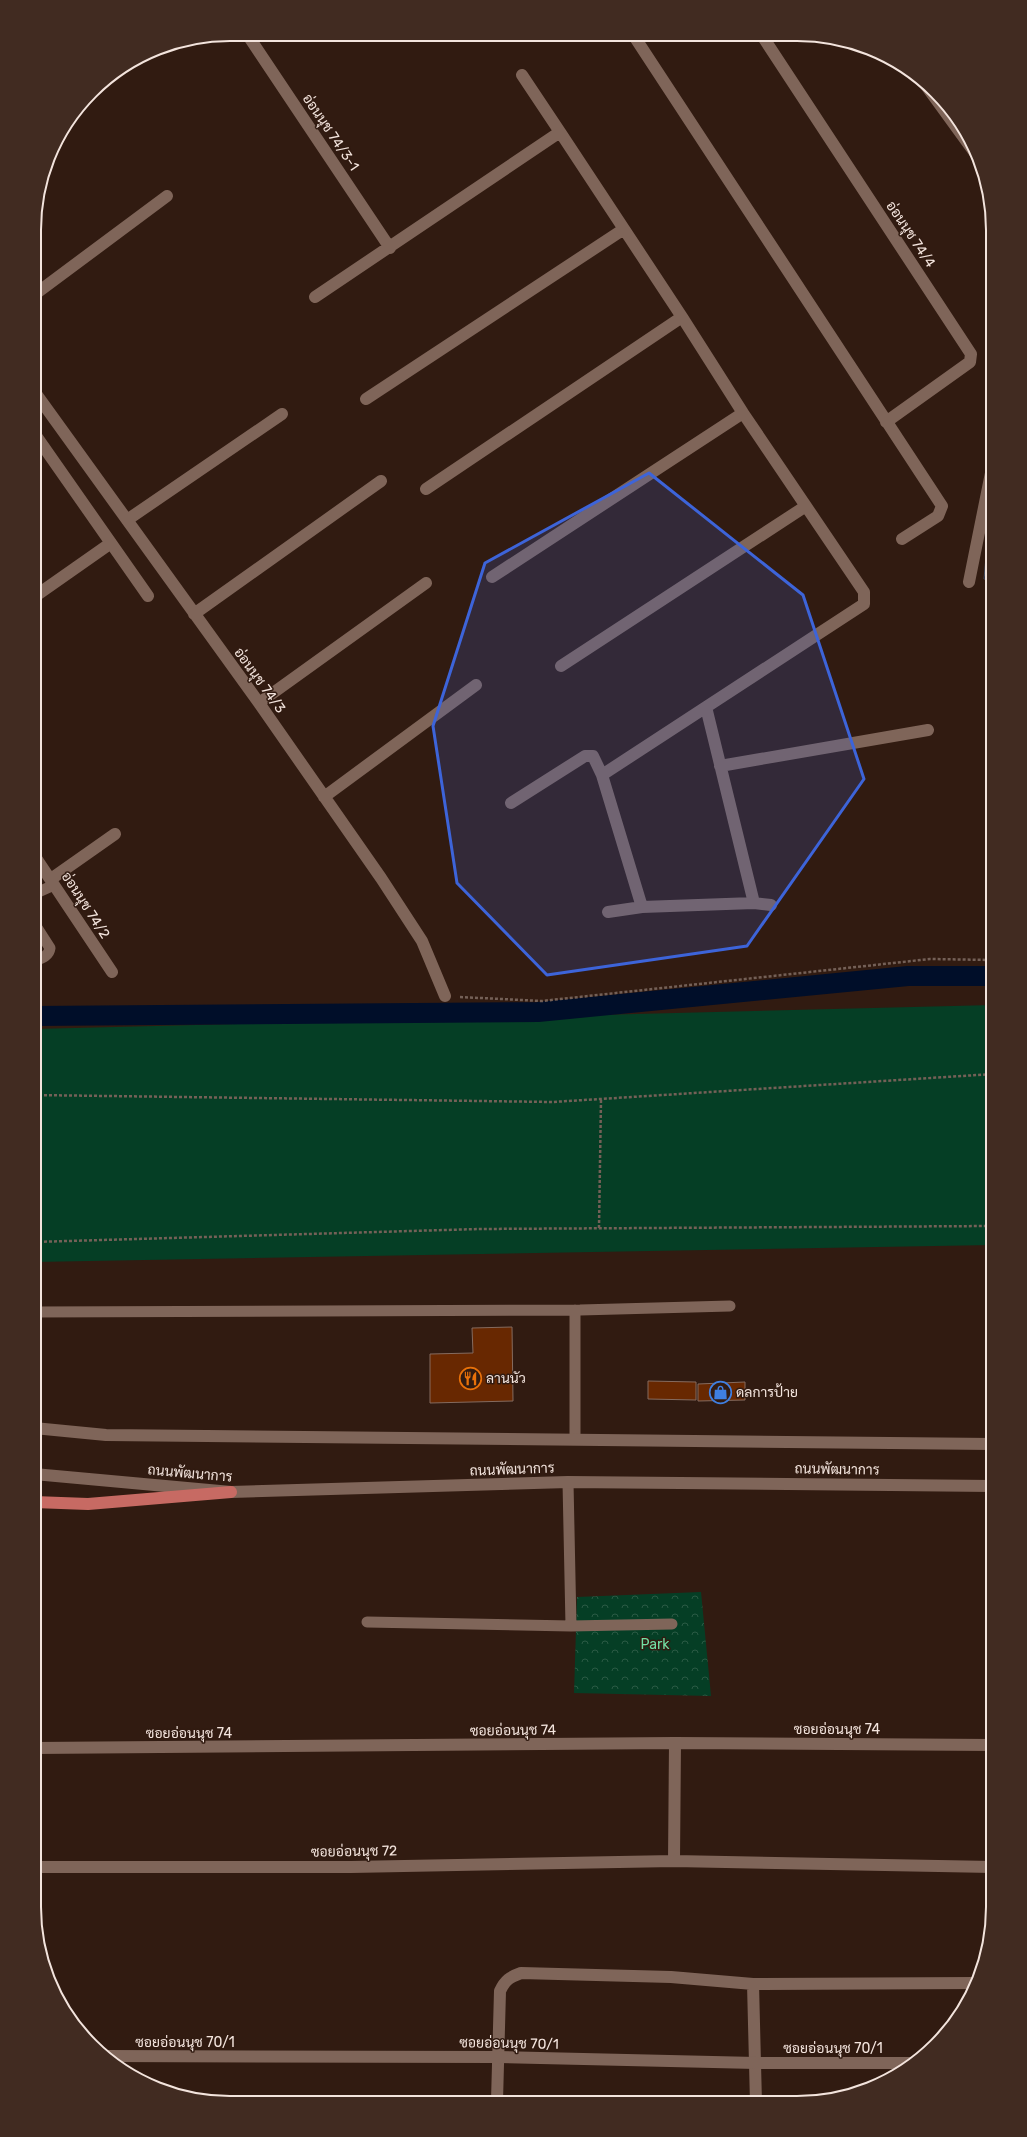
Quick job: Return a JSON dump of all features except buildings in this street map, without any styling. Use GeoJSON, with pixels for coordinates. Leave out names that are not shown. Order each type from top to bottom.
{"type":"FeatureCollection","features":[{"type":"Feature","properties":{"kind":"main road"},"geometry":{"type":"LineString","coordinates":[[41,1502],[88,1504],[231,1492]]}},
{"type":"Feature","properties":{"kind":"street","name":"อ่อนนุช 74/3-1"},"geometry":{"type":"LineString","coordinates":[[252,41],[390,248]]}},
{"type":"Feature","properties":{"kind":"street"},"geometry":{"type":"LineString","coordinates":[[637,41],[942,506],[938,516],[902,539]]}},
{"type":"Feature","properties":{"kind":"street","name":"อ่อนนุช 74/4"},"geometry":{"type":"LineString","coordinates":[[766,41],[971,354],[970,362],[955,375],[886,422]]}},
{"type":"Feature","properties":{"kind":"street"},"geometry":{"type":"LineString","coordinates":[[522,75],[682,317],[743,413],[864,592],[864,604],[602,775]]}},
{"type":"Feature","properties":{"kind":"street"},"geometry":{"type":"LineString","coordinates":[[315,297],[390,248],[560,132]]}},
{"type":"Feature","properties":{"kind":"street"},"geometry":{"type":"LineString","coordinates":[[41,290],[167,196]]}},
{"type":"Feature","properties":{"kind":"street"},"geometry":{"type":"LineString","coordinates":[[366,399],[624,229]]}},
{"type":"Feature","properties":{"kind":"street"},"geometry":{"type":"LineString","coordinates":[[426,489],[682,317]]}},
{"type":"Feature","properties":{"kind":"street","name":"อ่อนนุช 74/3"},"geometry":{"type":"LineString","coordinates":[[41,401],[259,703],[381,878],[422,941],[445,996]]}},
{"type":"Feature","properties":{"kind":"street"},"geometry":{"type":"LineString","coordinates":[[492,577],[743,413]]}},
{"type":"Feature","properties":{"kind":"street"},"geometry":{"type":"LineString","coordinates":[[126,520],[282,414]]}},
{"type":"Feature","properties":{"kind":"street"},"geometry":{"type":"LineString","coordinates":[[41,447],[148,596]]}},
{"type":"Feature","properties":{"kind":"street"},"geometry":{"type":"LineString","coordinates":[[194,614],[381,481]]}},
{"type":"Feature","properties":{"kind":"street"},"geometry":{"type":"LineString","coordinates":[[969,582],[986,498]]}},
{"type":"Feature","properties":{"kind":"street"},"geometry":{"type":"LineString","coordinates":[[561,666],[806,506]]}},
{"type":"Feature","properties":{"kind":"street"},"geometry":{"type":"LineString","coordinates":[[41,591],[111,543]]}},
{"type":"Feature","properties":{"kind":"street"},"geometry":{"type":"LineString","coordinates":[[259,703],[426,583]]}},
{"type":"Feature","properties":{"kind":"street"},"geometry":{"type":"LineString","coordinates":[[324,797],[476,685]]}},
{"type":"Feature","properties":{"kind":"street"},"geometry":{"type":"LineString","coordinates":[[706,707],[754,903]]}},
{"type":"Feature","properties":{"kind":"street"},"geometry":{"type":"LineString","coordinates":[[720,766],[928,730]]}},
{"type":"Feature","properties":{"kind":"street"},"geometry":{"type":"LineString","coordinates":[[511,803],[585,756],[592,756],[602,775],[642,908]]}},
{"type":"Feature","properties":{"kind":"street"},"geometry":{"type":"LineString","coordinates":[[52,882],[115,834]]}},
{"type":"Feature","properties":{"kind":"street","name":"อ่อนนุช 74/2"},"geometry":{"type":"LineString","coordinates":[[41,866],[112,972]]}},
{"type":"Feature","properties":{"kind":"street"},"geometry":{"type":"LineString","coordinates":[[608,912],[642,908],[754,903],[771,905]]}},
{"type":"Feature","properties":{"kind":"street","name":"ถนนพัฒนาการ"},"geometry":{"type":"LineString","coordinates":[[41,1429],[106,1435],[986,1444]]}},
{"type":"Feature","properties":{"kind":"street","name":"ถนนพัฒนาการ"},"geometry":{"type":"LineString","coordinates":[[41,1475],[231,1492],[568,1482],[986,1486]]}},
{"type":"Feature","properties":{"kind":"street"},"geometry":{"type":"LineString","coordinates":[[674,1861],[676,1743]]}},
{"type":"Feature","properties":{"kind":"street","name":"ซอยอ่อนนุช 74"},"geometry":{"type":"LineString","coordinates":[[41,1748],[165,1749],[676,1743],[986,1745]]}},
{"type":"Feature","properties":{"kind":"street","name":"ซอยอ่อนนุช 72"},"geometry":{"type":"LineString","coordinates":[[41,1867],[351,1867],[674,1861],[986,1867]]}},
{"type":"Feature","properties":{"kind":"street"},"geometry":{"type":"LineString","coordinates":[[497,2096],[500,1991],[504,1982],[511,1976],[521,1973],[671,1977],[753,1984],[970,1983]]}},
{"type":"Feature","properties":{"kind":"street"},"geometry":{"type":"LineString","coordinates":[[753,1984],[756,2096]]}},
{"type":"Feature","properties":{"kind":"street","name":"ซอยอ่อนนุช 70/1"},"geometry":{"type":"LineString","coordinates":[[114,2056],[497,2057],[756,2063],[903,2063]]}},
{"type":"Feature","properties":{"kind":"lane"},"geometry":{"type":"LineString","coordinates":[[41,889],[52,882]]}},
{"type":"Feature","properties":{"kind":"lane"},"geometry":{"type":"LineString","coordinates":[[41,934],[50,948],[50,952],[41,958]]}},
{"type":"Feature","properties":{"kind":"lane"},"geometry":{"type":"LineString","coordinates":[[41,1312],[575,1310],[730,1306]]}},
{"type":"Feature","properties":{"kind":"lane"},"geometry":{"type":"LineString","coordinates":[[575,1310],[575,1439]]}},
{"type":"Feature","properties":{"kind":"lane"},"geometry":{"type":"LineString","coordinates":[[568,1482],[571,1626]]}},
{"type":"Feature","properties":{"kind":"lane"},"geometry":{"type":"LineString","coordinates":[[367,1622],[571,1626],[672,1624]]}},
{"type":"Feature","properties":{"kind":"path"},"geometry":{"type":"LineString","coordinates":[[445,996],[542,1001],[930,960],[986,960]]}},
{"type":"Feature","properties":{"kind":"path"},"geometry":{"type":"LineString","coordinates":[[41,1095],[553,1102],[986,1074]]}},
{"type":"Feature","properties":{"kind":"path"},"geometry":{"type":"LineString","coordinates":[[599,1228],[601,1099]]}},
{"type":"Feature","properties":{"kind":"path"},"geometry":{"type":"LineString","coordinates":[[41,1242],[479,1229],[986,1226]]}},
{"type":"Feature","properties":{"kind":"highlighted area"},"geometry":{"type":"Polygon","coordinates":[[[649,473],[803,595],[864,779],[747,946],[547,975],[457,883],[433,726],[485,563],[649,473]]]}},
{"type":"Feature","properties":{"kind":"green space"},"geometry":{"type":"Polygon","coordinates":[[[986,1005],[986,1245],[41,1262],[41,1029],[986,1005]]]}},
{"type":"Feature","properties":{"kind":"green space","name":"Park"},"geometry":{"type":"Polygon","coordinates":[[[701,1592],[711,1696],[574,1693],[577,1597],[701,1592]]]}},
{"type":"Feature","properties":{"kind":"water"},"geometry":{"type":"Polygon","coordinates":[[[986,556],[986,579],[984,579],[986,556]]]}},
{"type":"Feature","properties":{"kind":"waterway"},"geometry":{"type":"LineString","coordinates":[[41,1016],[538,1012],[908,976],[986,976]]}},
{"type":"Feature","properties":{"kind":"place","name":"ลานนัว"},"geometry":{"type":"Point","coordinates":[471,1378]}},
{"type":"Feature","properties":{"kind":"place","name":"ดลการป้าย"},"geometry":{"type":"Point","coordinates":[721,1392]}}]}
